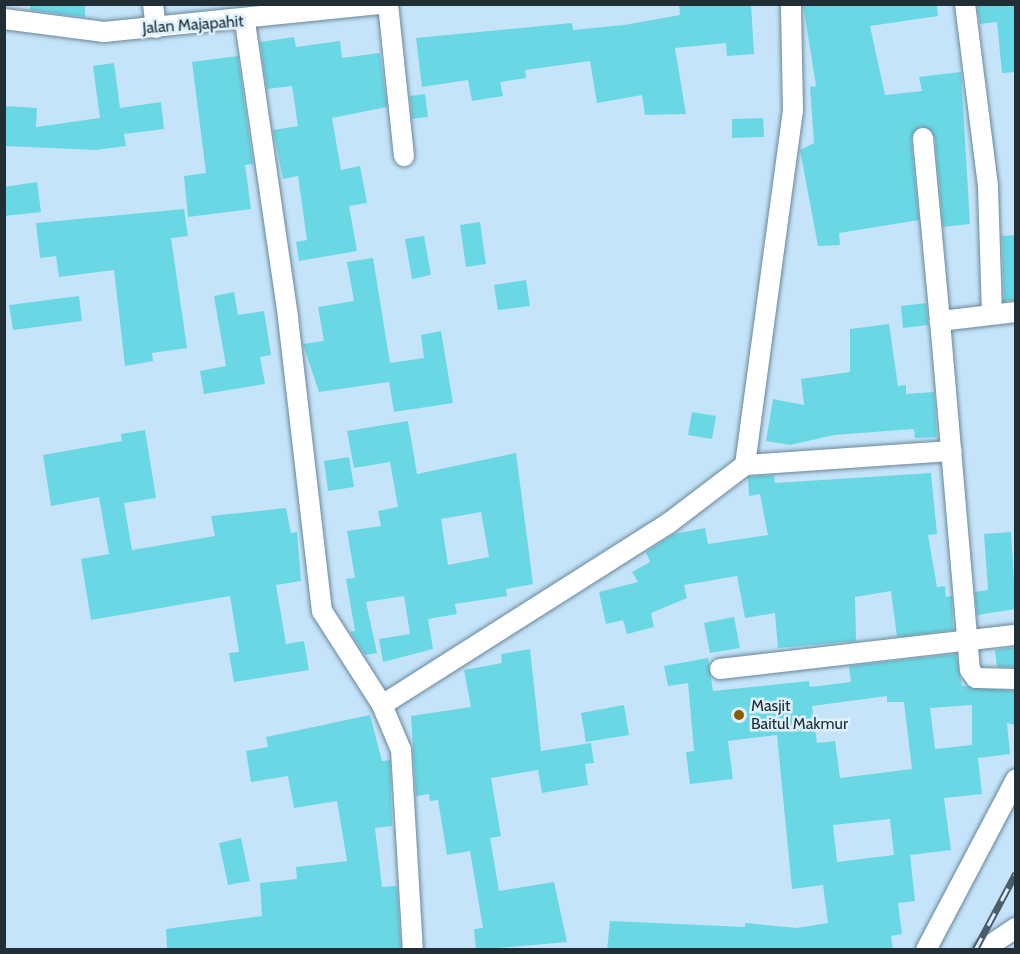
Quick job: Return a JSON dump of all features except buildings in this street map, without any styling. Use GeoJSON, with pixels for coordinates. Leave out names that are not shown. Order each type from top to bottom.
{"type":"FeatureCollection","features":[{"type":"Feature","properties":{"kind":"street"},"geometry":{"type":"LineString","coordinates":[[153,4],[156,28]]}},
{"type":"Feature","properties":{"kind":"street","name":"Jalan Majapahit"},"geometry":{"type":"LineString","coordinates":[[4,19],[51,29],[156,28],[245,22],[382,4]]}},
{"type":"Feature","properties":{"kind":"street"},"geometry":{"type":"LineString","coordinates":[[388,4],[404,156]]}},
{"type":"Feature","properties":{"kind":"street"},"geometry":{"type":"LineString","coordinates":[[745,465],[793,111],[791,4]]}},
{"type":"Feature","properties":{"kind":"street"},"geometry":{"type":"LineString","coordinates":[[965,4],[988,187],[992,314]]}},
{"type":"Feature","properties":{"kind":"street"},"geometry":{"type":"LineString","coordinates":[[245,22],[288,318],[322,611],[376,696],[403,762],[412,950]]}},
{"type":"Feature","properties":{"kind":"street"},"geometry":{"type":"LineString","coordinates":[[923,138],[952,451],[964,640],[976,678],[1016,679]]}},
{"type":"Feature","properties":{"kind":"street"},"geometry":{"type":"LineString","coordinates":[[940,321],[1016,312]]}},
{"type":"Feature","properties":{"kind":"street"},"geometry":{"type":"LineString","coordinates":[[376,696],[660,530],[745,465],[952,451]]}},
{"type":"Feature","properties":{"kind":"street"},"geometry":{"type":"LineString","coordinates":[[720,669],[1016,635]]}},
{"type":"Feature","properties":{"kind":"street"},"geometry":{"type":"LineString","coordinates":[[926,950],[1016,779]]}},
{"type":"Feature","properties":{"kind":"street"},"geometry":{"type":"LineString","coordinates":[[995,946],[1016,928]]}},
{"type":"Feature","properties":{"kind":"railway"},"geometry":{"type":"LineString","coordinates":[[975,950],[1016,873]]}},
{"type":"Feature","properties":{"kind":"place","name":"Masjit Baitul Makmur"},"geometry":{"type":"Point","coordinates":[739,715]}}]}
